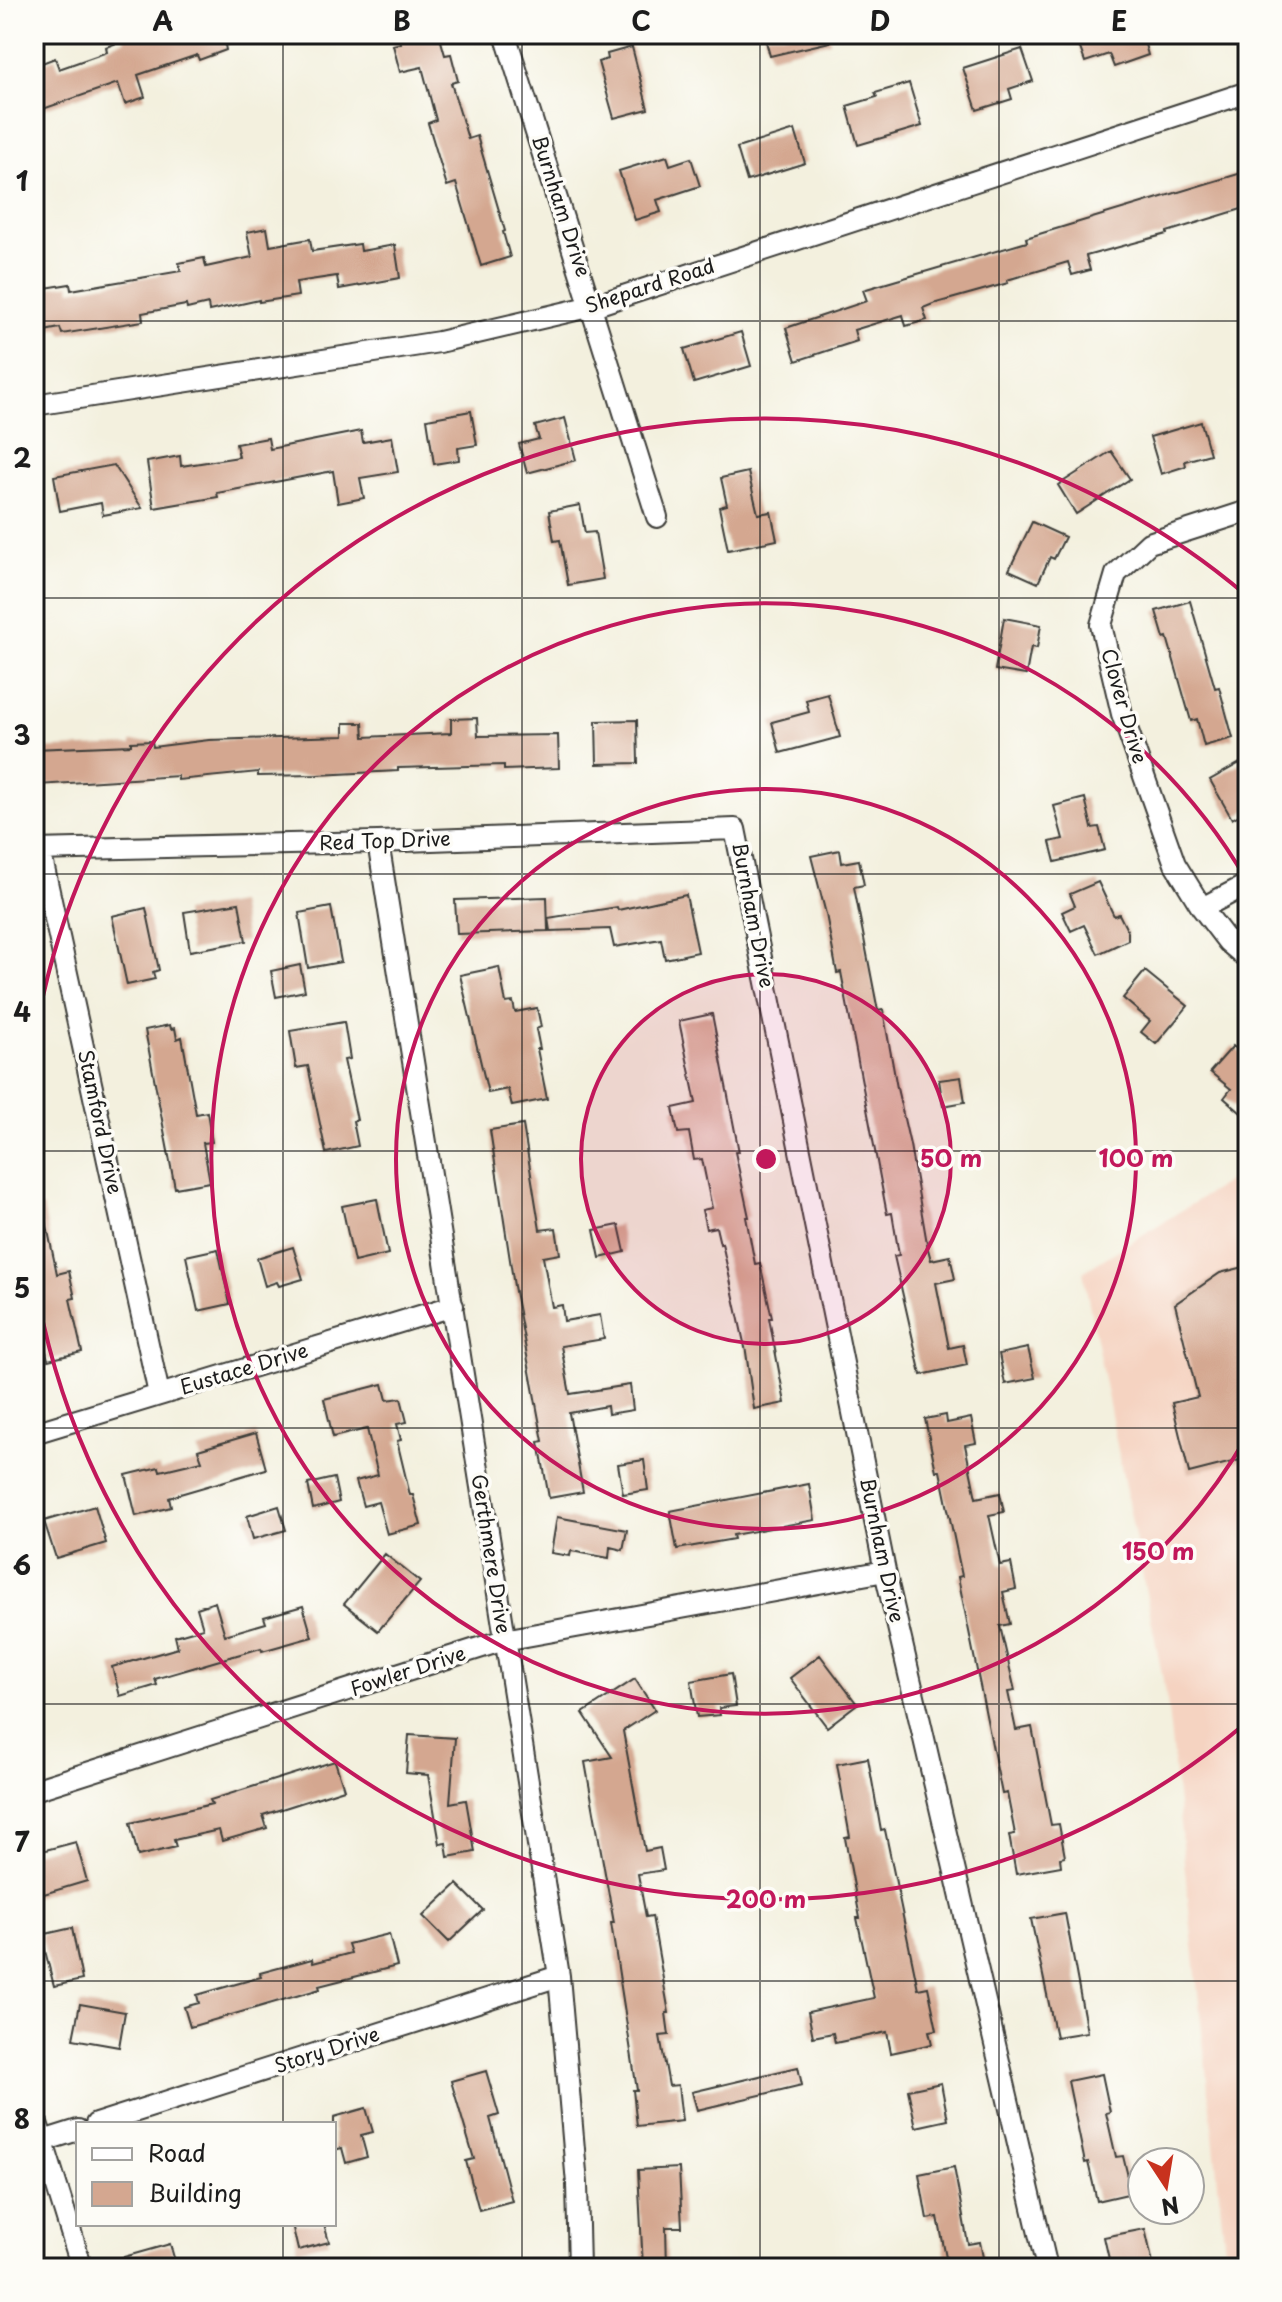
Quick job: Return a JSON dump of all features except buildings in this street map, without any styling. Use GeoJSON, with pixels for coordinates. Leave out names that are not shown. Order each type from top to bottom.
{"type":"FeatureCollection","features":[{"type":"Feature","properties":{"kind":"street","name":"Burnham Drive"},"geometry":{"type":"LineString","coordinates":[[505,34],[657,517]]}},
{"type":"Feature","properties":{"kind":"street","name":"Shepard Road"},"geometry":{"type":"LineString","coordinates":[[34,405],[439,342],[593,306],[1248,92]]}},
{"type":"Feature","properties":{"kind":"street","name":"Clover Drive"},"geometry":{"type":"LineString","coordinates":[[1248,511],[1149,543],[1116,574],[1101,625],[1122,714],[1175,864],[1228,942],[1248,959]]}},
{"type":"Feature","properties":{"kind":"street","name":"Burnham Drive"},"geometry":{"type":"LineString","coordinates":[[735,829],[885,1571],[1047,2268]]}},
{"type":"Feature","properties":{"kind":"street","name":"Red Top Drive"},"geometry":{"type":"LineString","coordinates":[[37,850],[735,829]]}},
{"type":"Feature","properties":{"kind":"street","name":"Gerthmere Drive"},"geometry":{"type":"LineString","coordinates":[[378,842],[559,1976],[577,2184],[579,2268]]}},
{"type":"Feature","properties":{"kind":"street","name":"Stamford Drive"},"geometry":{"type":"LineString","coordinates":[[37,850],[159,1394]]}},
{"type":"Feature","properties":{"kind":"street"},"geometry":{"type":"LineString","coordinates":[[1202,908],[1248,884]]}},
{"type":"Feature","properties":{"kind":"street","name":"Eustace Drive"},"geometry":{"type":"LineString","coordinates":[[34,1433],[453,1306]]}},
{"type":"Feature","properties":{"kind":"street","name":"Fowler Drive"},"geometry":{"type":"LineString","coordinates":[[34,1790],[504,1640],[885,1571]]}},
{"type":"Feature","properties":{"kind":"street","name":"Story Drive"},"geometry":{"type":"LineString","coordinates":[[102,2122],[559,1976]]}},
{"type":"Feature","properties":{"kind":"street"},"geometry":{"type":"LineString","coordinates":[[34,2113],[82,2268]]}},
{"type":"Feature","properties":{"kind":"street"},"geometry":{"type":"LineString","coordinates":[[43,2141],[76,2131]]}},
{"type":"Feature","properties":{"kind":"shaded area"},"geometry":{"type":"Polygon","coordinates":[[[1248,1169],[1248,2268],[1227,2268],[1167,1700],[1083,1272],[1248,1169]]]}}]}
